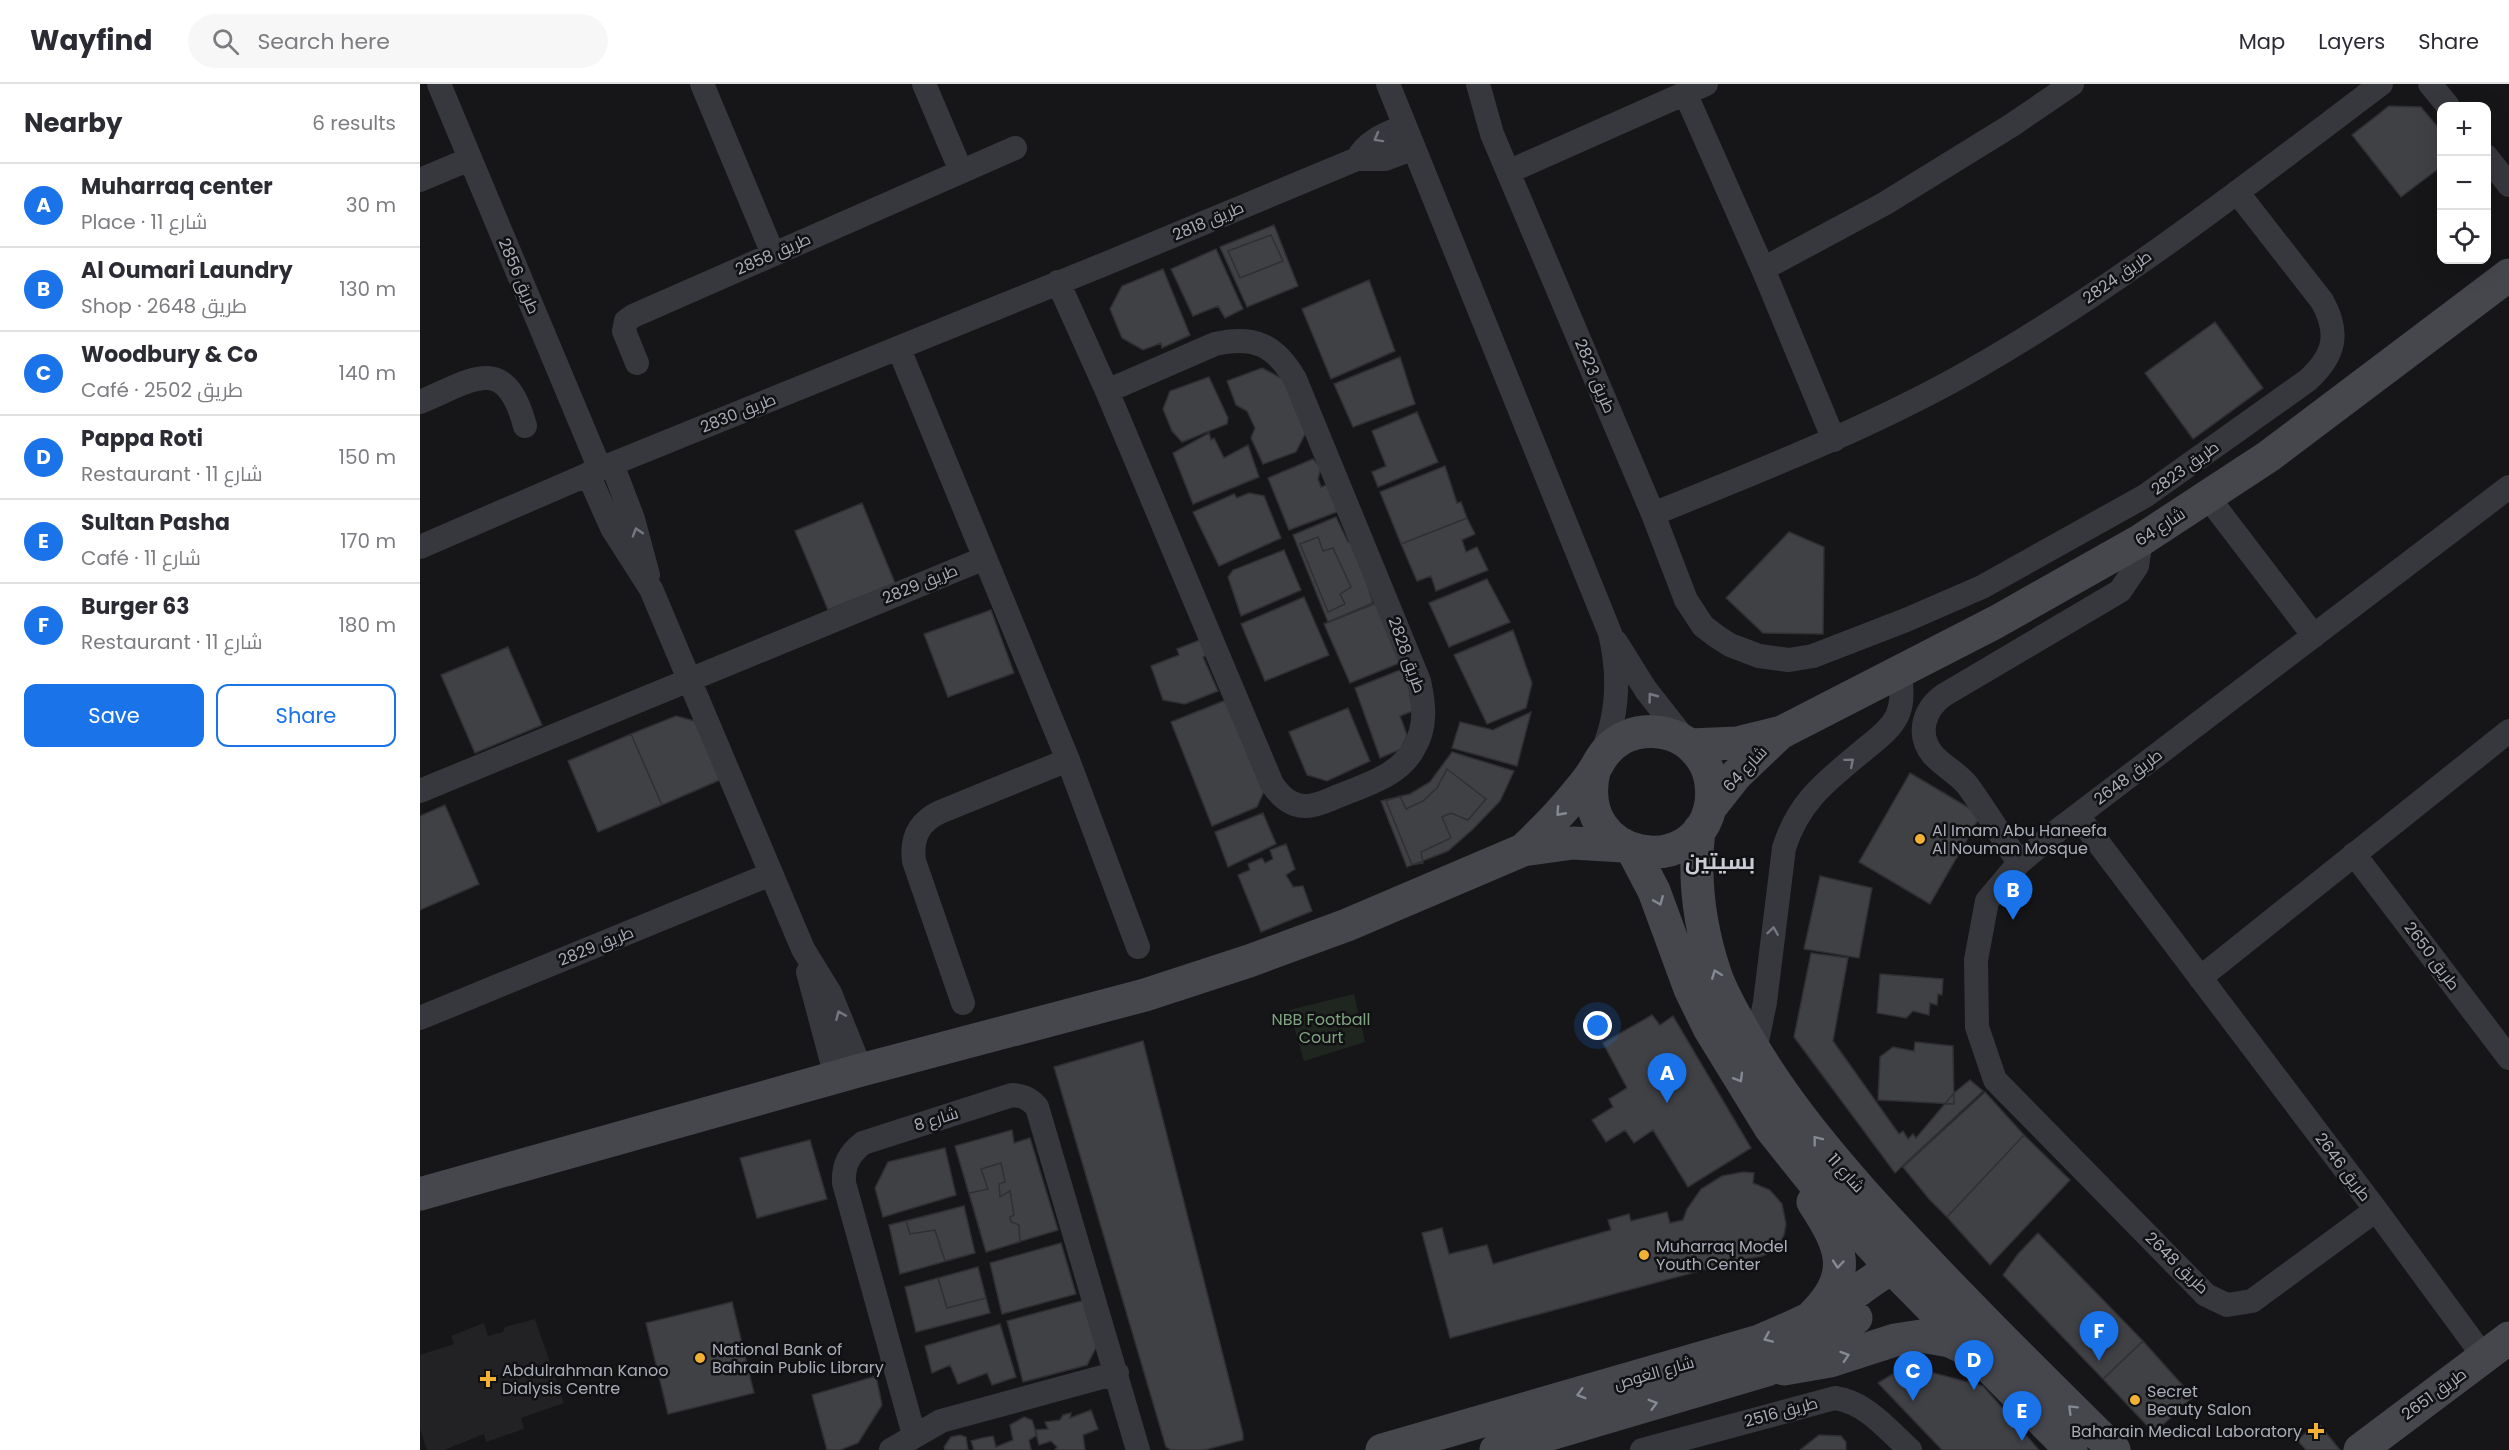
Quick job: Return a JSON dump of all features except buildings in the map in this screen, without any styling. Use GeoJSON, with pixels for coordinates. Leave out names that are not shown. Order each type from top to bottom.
{"type":"FeatureCollection","features":[{"type":"Feature","properties":{"kind":"street","name":"طريق 2856"},"geometry":{"type":"LineString","coordinates":[[439,84],[600,469]]}},
{"type":"Feature","properties":{"kind":"street"},"geometry":{"type":"LineString","coordinates":[[702,84],[773,254]]}},
{"type":"Feature","properties":{"kind":"street"},"geometry":{"type":"LineString","coordinates":[[924,84],[961,171]]}},
{"type":"Feature","properties":{"kind":"street"},"geometry":{"type":"LineString","coordinates":[[1388,84],[1610,633],[1615,655],[1617,699],[1610,732],[1591,786],[1595,814],[1601,827],[1628,848]]}},
{"type":"Feature","properties":{"kind":"street","name":"طريق 2823"},"geometry":{"type":"LineString","coordinates":[[1466,84],[1480,118],[1492,134]]}},
{"type":"Feature","properties":{"kind":"street","name":"طريق 2823"},"geometry":{"type":"LineString","coordinates":[[1478,84],[1492,134],[1680,581],[1710,617],[1724,629],[1746,641],[1772,648],[1786,649],[1850,641],[1982,587],[2145,496],[2308,380],[2321,368],[2330,352],[2333,334],[2331,317],[2322,301],[2237,192]]}},
{"type":"Feature","properties":{"kind":"street"},"geometry":{"type":"LineString","coordinates":[[1763,269],[1884,204],[2012,125],[2072,84]]}},
{"type":"Feature","properties":{"kind":"street","name":"طريق 2824"},"geometry":{"type":"LineString","coordinates":[[1653,514],[1834,440],[1971,370],[2090,297],[2237,192],[2381,84]]}},
{"type":"Feature","properties":{"kind":"street"},"geometry":{"type":"LineString","coordinates":[[2430,84],[2445,102]]}},
{"type":"Feature","properties":{"kind":"street"},"geometry":{"type":"LineString","coordinates":[[1508,172],[1696,89],[1763,269],[1834,440]]}},
{"type":"Feature","properties":{"kind":"street","name":"طريق 2818"},"geometry":{"type":"LineString","coordinates":[[1357,159],[1362,150],[1376,138],[1405,126]]}},
{"type":"Feature","properties":{"kind":"street","name":"طريق 2858"},"geometry":{"type":"LineString","coordinates":[[637,363],[624,331],[629,318],[1015,148]]}},
{"type":"Feature","properties":{"kind":"street","name":"طريق 2818"},"geometry":{"type":"LineString","coordinates":[[1058,282],[1357,159],[1385,159],[1414,148]]}},
{"type":"Feature","properties":{"kind":"street"},"geometry":{"type":"LineString","coordinates":[[420,180],[470,159]]}},
{"type":"Feature","properties":{"kind":"street"},"geometry":{"type":"LineString","coordinates":[[2491,161],[2509,185]]}},
{"type":"Feature","properties":{"kind":"street","name":"شارع 64"},"geometry":{"type":"LineString","coordinates":[[1689,744],[1737,743],[1782,732],[2006,617],[2141,540],[2269,456],[2509,275]]}},
{"type":"Feature","properties":{"kind":"street","name":"طريق 2830"},"geometry":{"type":"LineString","coordinates":[[420,547],[600,469],[1058,282]]}},
{"type":"Feature","properties":{"kind":"street","name":"طريق 2828"},"geometry":{"type":"LineString","coordinates":[[1058,282],[1107,391],[1272,784],[1280,795],[1292,803],[1305,806],[1319,803],[1379,780],[1399,767],[1414,749],[1423,727],[1424,704],[1419,681],[1295,379],[1285,362],[1271,349],[1253,341],[1234,340],[1215,344],[1107,391]]}},
{"type":"Feature","properties":{"kind":"street"},"geometry":{"type":"LineString","coordinates":[[898,349],[1068,760],[1138,947]]}},
{"type":"Feature","properties":{"kind":"street"},"geometry":{"type":"LineString","coordinates":[[420,402],[472,381],[485,378],[497,379],[508,386],[516,397],[525,426]]}},
{"type":"Feature","properties":{"kind":"street"},"geometry":{"type":"LineString","coordinates":[[600,469],[612,528],[651,589],[803,949],[830,993],[849,1073]]}},
{"type":"Feature","properties":{"kind":"street","name":"طريق 2648"},"geometry":{"type":"LineString","coordinates":[[2376,1210],[2252,1301],[2227,1305],[2206,1295],[1995,1080],[1977,1027],[1976,960],[1987,901],[2019,863],[2509,487]]}},
{"type":"Feature","properties":{"kind":"street"},"geometry":{"type":"LineString","coordinates":[[2207,496],[2314,636]]}},
{"type":"Feature","properties":{"kind":"street"},"geometry":{"type":"LineString","coordinates":[[2019,863],[1967,785],[1928,747],[1924,727],[1925,717],[1929,709],[1944,695],[2120,591],[2137,566],[2141,540]]}},
{"type":"Feature","properties":{"kind":"street","name":"طريق 2829"},"geometry":{"type":"LineString","coordinates":[[420,791],[985,558]]}},
{"type":"Feature","properties":{"kind":"street"},"geometry":{"type":"LineString","coordinates":[[420,1194],[849,1073],[1145,994],[1249,962],[1347,925],[1523,850],[1573,843],[1628,848],[1644,852],[1668,850],[1690,839],[1704,819],[1712,788],[1707,767],[1646,690],[1610,633]]}},
{"type":"Feature","properties":{"kind":"street"},"geometry":{"type":"LineString","coordinates":[[1755,1051],[1764,1002],[1784,848],[1789,831],[1811,795],[1891,726],[1901,705],[1900,670]]}},
{"type":"Feature","properties":{"kind":"street"},"geometry":{"type":"LineString","coordinates":[[1523,850],[1561,812],[1614,744],[1638,732],[1664,732],[1689,744]]}},
{"type":"Feature","properties":{"kind":"street","name":"شارع 64"},"geometry":{"type":"LineString","coordinates":[[1704,819],[1736,775],[1782,732]]}},
{"type":"Feature","properties":{"kind":"street"},"geometry":{"type":"LineString","coordinates":[[2200,978],[2508,734]]}},
{"type":"Feature","properties":{"kind":"street"},"geometry":{"type":"LineString","coordinates":[[963,1003],[914,861],[915,837],[920,826],[929,817],[1068,760]]}},
{"type":"Feature","properties":{"kind":"street","name":"طريق 2646"},"geometry":{"type":"LineString","coordinates":[[2078,816],[2376,1210],[2497,1348]]}},
{"type":"Feature","properties":{"kind":"street","name":"شارع 11"},"geometry":{"type":"LineString","coordinates":[[1704,819],[1695,878],[1701,926],[1715,975],[1755,1051],[1792,1108],[1977,1354],[2071,1450]]}},
{"type":"Feature","properties":{"kind":"street","name":"شارع 11"},"geometry":{"type":"LineString","coordinates":[[1628,848],[1654,891],[1690,989],[1709,1028],[1753,1102],[1790,1155],[2114,1450]]}},
{"type":"Feature","properties":{"kind":"street","name":"طريق 2650"},"geometry":{"type":"LineString","coordinates":[[2354,854],[2509,1058]]}},
{"type":"Feature","properties":{"kind":"street","name":"طريق 2829"},"geometry":{"type":"LineString","coordinates":[[420,1018],[771,874]]}},
{"type":"Feature","properties":{"kind":"street","name":"شارع 8"},"geometry":{"type":"LineString","coordinates":[[914,1435],[844,1183],[847,1160],[863,1143],[1012,1095],[1030,1100],[1037,1107],[1138,1450]]}},
{"type":"Feature","properties":{"kind":"street"},"geometry":{"type":"LineString","coordinates":[[1790,1155],[1800,1182],[1832,1231],[1839,1250],[1839,1269],[1833,1289],[1822,1306],[1808,1320]]}},
{"type":"Feature","properties":{"kind":"street","name":"شارع الغوص"},"geometry":{"type":"LineString","coordinates":[[1382,1450],[1728,1352],[1808,1320],[1910,1265]]}},
{"type":"Feature","properties":{"kind":"street","name":"شارع الغوص"},"geometry":{"type":"LineString","coordinates":[[1496,1450],[1767,1370],[1856,1318],[1910,1265]]}},
{"type":"Feature","properties":{"kind":"street"},"geometry":{"type":"LineString","coordinates":[[1767,1370],[1830,1361],[1895,1340],[1921,1336],[1950,1341],[1977,1354]]}},
{"type":"Feature","properties":{"kind":"street","name":"طريق 2651"},"geometry":{"type":"LineString","coordinates":[[2361,1449],[2497,1348]]}},
{"type":"Feature","properties":{"kind":"street"},"geometry":{"type":"LineString","coordinates":[[891,1450],[914,1435],[948,1419],[1117,1373]]}},
{"type":"Feature","properties":{"kind":"street","name":"طريق 2516"},"geometry":{"type":"LineString","coordinates":[[1642,1450],[1700,1443],[1835,1398],[1853,1402],[1866,1410],[1910,1450]]}},
{"type":"Feature","properties":{"kind":"shaded area","name":"Abdulrahman Kanoo Dialysis Centre"},"geometry":{"type":"Polygon","coordinates":[[[535,1319],[564,1403],[521,1418],[524,1429],[486,1442],[484,1434],[444,1450],[427,1450],[420,1429],[420,1355],[454,1344],[451,1336],[484,1323],[488,1336],[503,1332],[505,1327],[535,1319]]]}},
{"type":"Feature","properties":{"kind":"green space","name":"NBB Football Court"},"geometry":{"type":"Polygon","coordinates":[[[1354,994],[1365,1042],[1304,1061],[1289,1010],[1354,994]]]}},
{"type":"Feature","properties":{"kind":"place","name":"Al Imam Abu Haneefa Al Nouman Mosque"},"geometry":{"type":"Point","coordinates":[1920,839]}},
{"type":"Feature","properties":{"kind":"place","name":"Al Oumari Laundry"},"geometry":{"type":"Point","coordinates":[2013,920]}},
{"type":"Feature","properties":{"kind":"place","name":"Muharraq center"},"geometry":{"type":"Point","coordinates":[1667,1103]}},
{"type":"Feature","properties":{"kind":"place","name":"Muharraq Model Youth Center"},"geometry":{"type":"Point","coordinates":[1644,1255]}},
{"type":"Feature","properties":{"kind":"place","name":"National Bank of Bahrain Public Library"},"geometry":{"type":"Point","coordinates":[700,1358]}},
{"type":"Feature","properties":{"kind":"place","name":"Burger 63"},"geometry":{"type":"Point","coordinates":[2099,1361]}},
{"type":"Feature","properties":{"kind":"place","name":"Abdulrahman Kanoo Dialysis Centre"},"geometry":{"type":"Point","coordinates":[488,1379]}},
{"type":"Feature","properties":{"kind":"place","name":"Pappa Roti"},"geometry":{"type":"Point","coordinates":[1974,1390]}},
{"type":"Feature","properties":{"kind":"place","name":"Secret Beauty Salon"},"geometry":{"type":"Point","coordinates":[2135,1400]}},
{"type":"Feature","properties":{"kind":"place","name":"Woodbury & Co"},"geometry":{"type":"Point","coordinates":[1913,1401]}},
{"type":"Feature","properties":{"kind":"place","name":"Baharain Medical Laboratory"},"geometry":{"type":"Point","coordinates":[2316,1431]}},
{"type":"Feature","properties":{"kind":"place","name":"Sultan Pasha"},"geometry":{"type":"Point","coordinates":[2022,1441]}},
{"type":"Feature","properties":{"kind":"district","name":"بسيتين"},"geometry":{"type":"Point","coordinates":[1720,861]}}]}
